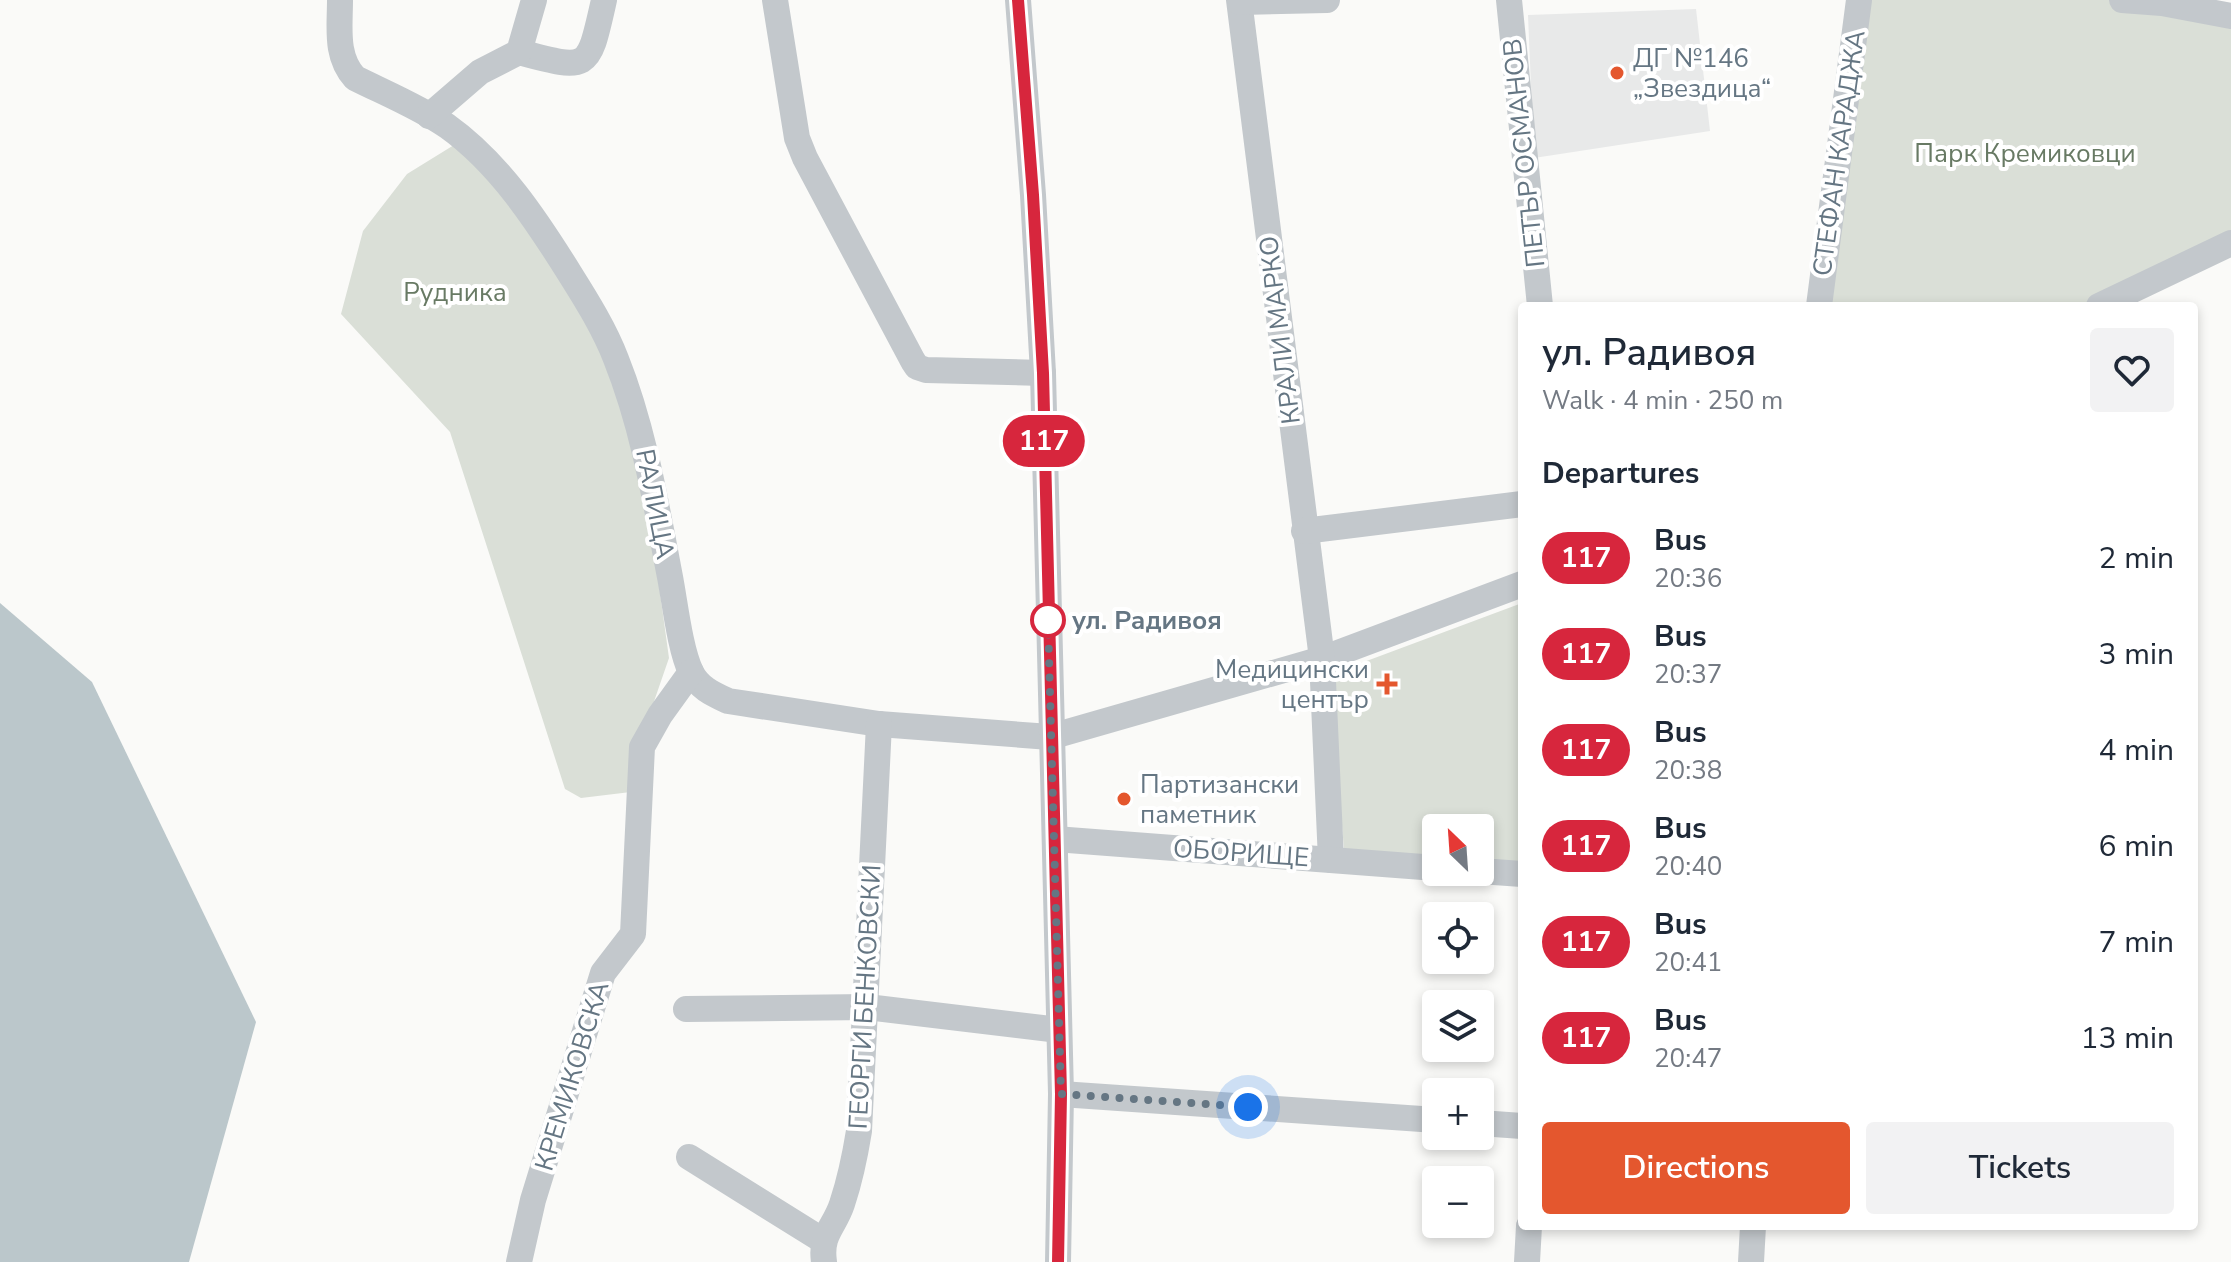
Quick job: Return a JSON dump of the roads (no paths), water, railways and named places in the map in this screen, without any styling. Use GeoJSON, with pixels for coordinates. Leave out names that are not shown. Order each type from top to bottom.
{"type":"FeatureCollection","features":[{"type":"Feature","properties":{"kind":"street","name":"РАЛИЦА"},"geometry":{"type":"LineString","coordinates":[[340,0],[339,42],[343,60],[355,78],[448,127],[515,193],[542,229],[616,357],[635,412],[647,461],[691,672]]}},
{"type":"Feature","properties":{"kind":"street"},"geometry":{"type":"LineString","coordinates":[[519,52],[534,0]]}},
{"type":"Feature","properties":{"kind":"street"},"geometry":{"type":"LineString","coordinates":[[429,116],[480,72],[519,52],[572,64],[587,57],[594,44],[604,0]]}},
{"type":"Feature","properties":{"kind":"street"},"geometry":{"type":"LineString","coordinates":[[775,0],[797,138],[917,367],[926,370],[1043,373]]}},
{"type":"Feature","properties":{"kind":"street"},"geometry":{"type":"LineString","coordinates":[[1018,0],[1043,373],[1061,1094],[1058,1262]]}},
{"type":"Feature","properties":{"kind":"street"},"geometry":{"type":"LineString","coordinates":[[1240,1],[1327,0]]}},
{"type":"Feature","properties":{"kind":"street","name":"ПЕТЪР ОСМАНОВ"},"geometry":{"type":"LineString","coordinates":[[1509,0],[1540,302]]}},
{"type":"Feature","properties":{"kind":"street","name":"СТЕФАН КАРАДЖА"},"geometry":{"type":"LineString","coordinates":[[1820,302],[1859,0]]}},
{"type":"Feature","properties":{"kind":"street"},"geometry":{"type":"LineString","coordinates":[[2122,0],[2162,3],[2231,16]]}},
{"type":"Feature","properties":{"kind":"street","name":"КРАЛИ МАРКО"},"geometry":{"type":"LineString","coordinates":[[1240,1],[1322,659]]}},
{"type":"Feature","properties":{"kind":"street"},"geometry":{"type":"LineString","coordinates":[[2107,302],[2231,243]]}},
{"type":"Feature","properties":{"kind":"street"},"geometry":{"type":"LineString","coordinates":[[1304,531],[1518,504]]}},
{"type":"Feature","properties":{"kind":"street"},"geometry":{"type":"LineString","coordinates":[[691,672],[706,690],[728,701],[879,724],[1050,737],[1322,659],[1518,586]]}},
{"type":"Feature","properties":{"kind":"street","name":"ОБОРИЩЕ"},"geometry":{"type":"LineString","coordinates":[[1322,659],[1331,860]]}},
{"type":"Feature","properties":{"kind":"street","name":"КРЕМИКОВСКА"},"geometry":{"type":"LineString","coordinates":[[519,1262],[533,1200],[603,973],[633,934],[642,747],[660,715],[691,672]]}},
{"type":"Feature","properties":{"kind":"street","name":"ГЕОРГИ БЕНКОВСКИ"},"geometry":{"type":"LineString","coordinates":[[823,1251],[852,1171],[859,1131],[879,724]]}},
{"type":"Feature","properties":{"kind":"street","name":"ОБОРИЩЕ"},"geometry":{"type":"LineString","coordinates":[[1055,839],[1422,867]]}},
{"type":"Feature","properties":{"kind":"street"},"geometry":{"type":"LineString","coordinates":[[1494,872],[1518,874]]}},
{"type":"Feature","properties":{"kind":"street"},"geometry":{"type":"LineString","coordinates":[[686,1009],[867,1007],[1059,1030]]}},
{"type":"Feature","properties":{"kind":"street"},"geometry":{"type":"LineString","coordinates":[[1061,1094],[1422,1119]]}},
{"type":"Feature","properties":{"kind":"street"},"geometry":{"type":"LineString","coordinates":[[1494,1124],[1518,1126]]}},
{"type":"Feature","properties":{"kind":"street"},"geometry":{"type":"LineString","coordinates":[[689,1157],[823,1251]]}},
{"type":"Feature","properties":{"kind":"street"},"geometry":{"type":"LineString","coordinates":[[1527,1262],[1529,1230]]}},
{"type":"Feature","properties":{"kind":"street"},"geometry":{"type":"LineString","coordinates":[[1751,1262],[1753,1230]]}},
{"type":"Feature","properties":{"kind":"place","name":"ДГ №146 „Звездица“"},"geometry":{"type":"Point","coordinates":[1617,73]}},
{"type":"Feature","properties":{"kind":"place","name":"ул. Радивоя"},"geometry":{"type":"Point","coordinates":[1048,620]}},
{"type":"Feature","properties":{"kind":"place","name":"Медицински център"},"geometry":{"type":"Point","coordinates":[1387,684]}},
{"type":"Feature","properties":{"kind":"place","name":"Партизански паметник"},"geometry":{"type":"Point","coordinates":[1124,799]}},
{"type":"Feature","properties":{"kind":"park label","name":"Парк Кремиковци"},"geometry":{"type":"Point","coordinates":[2025,153]}},
{"type":"Feature","properties":{"kind":"park label","name":"Рудника"},"geometry":{"type":"Point","coordinates":[455,292]}}]}
